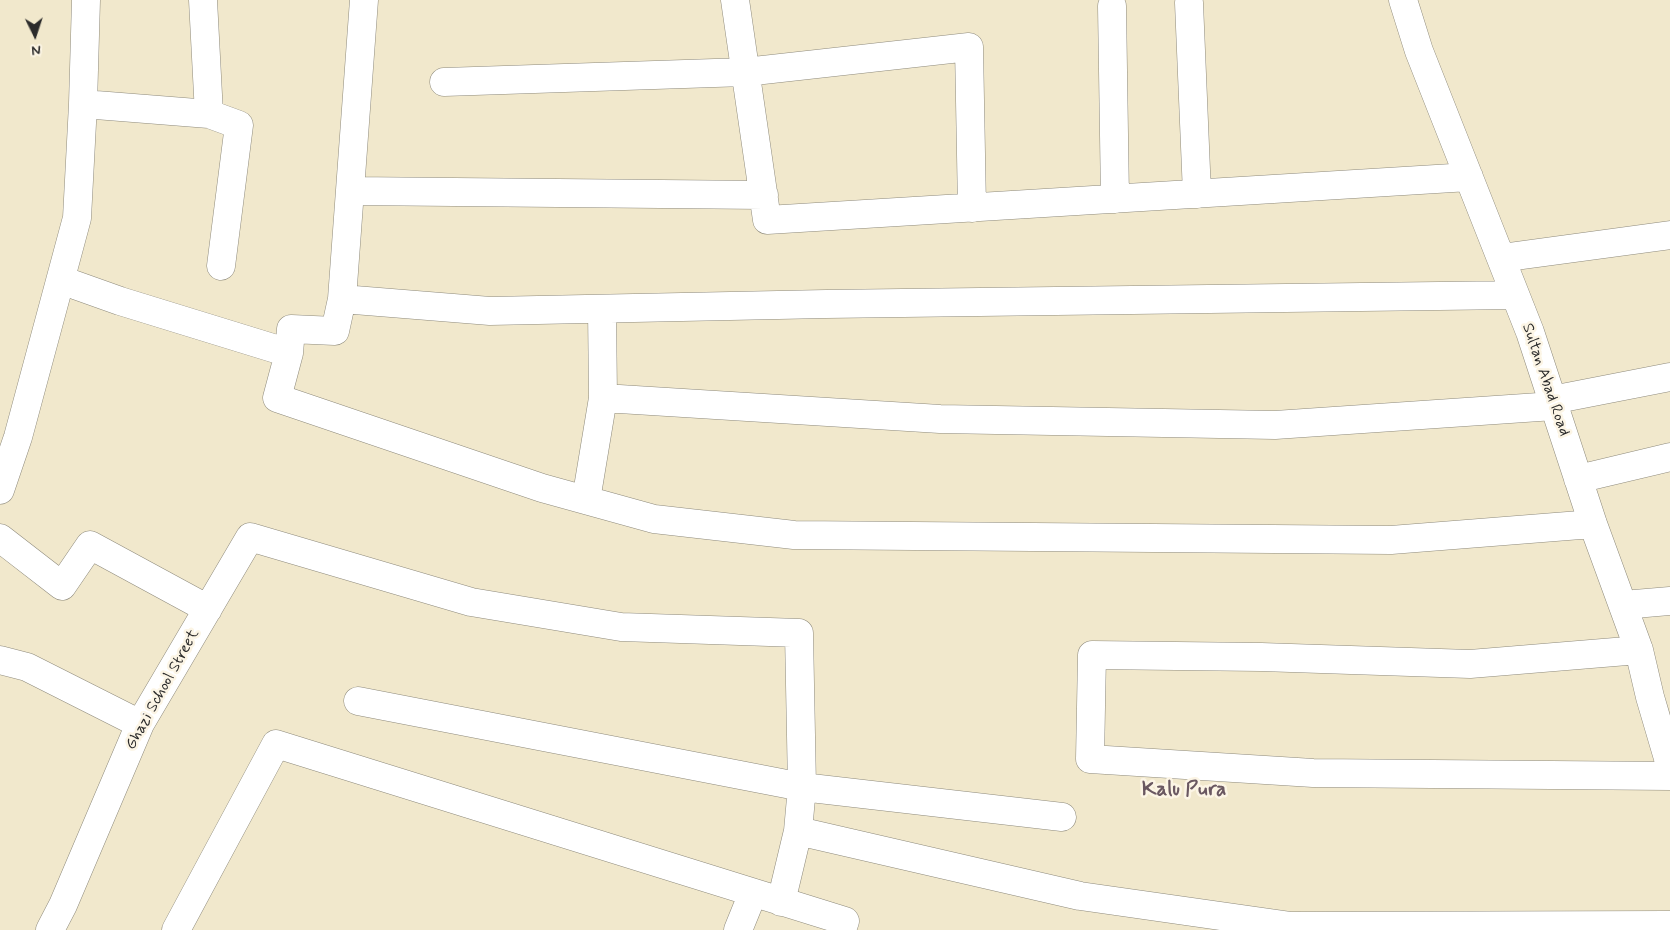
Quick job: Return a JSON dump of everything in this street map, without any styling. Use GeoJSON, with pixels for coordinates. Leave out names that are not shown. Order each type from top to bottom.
{"type":"FeatureCollection","features":[{"type":"Feature","properties":{"kind":"street"},"geometry":{"type":"LineString","coordinates":[[0,490],[18,437],[77,218],[86,0]]}},
{"type":"Feature","properties":{"kind":"street"},"geometry":{"type":"LineString","coordinates":[[204,0],[209,114]]}},
{"type":"Feature","properties":{"kind":"street"},"geometry":{"type":"LineString","coordinates":[[364,0],[342,299],[335,331],[291,329],[289,353],[277,398],[542,488],[654,519],[794,535],[1392,540],[1593,524]]}},
{"type":"Feature","properties":{"kind":"street"},"geometry":{"type":"LineString","coordinates":[[735,0],[767,220],[1469,178]]}},
{"type":"Feature","properties":{"kind":"street","name":"Sultan Abad Road"},"geometry":{"type":"LineString","coordinates":[[1403,0],[1419,51],[1530,332],[1593,524],[1639,650],[1650,697],[1670,765]]}},
{"type":"Feature","properties":{"kind":"street"},"geometry":{"type":"LineString","coordinates":[[1189,3],[1197,194]]}},
{"type":"Feature","properties":{"kind":"street"},"geometry":{"type":"LineString","coordinates":[[1112,6],[1115,199]]}},
{"type":"Feature","properties":{"kind":"street"},"geometry":{"type":"LineString","coordinates":[[444,82],[746,72],[969,47],[972,208]]}},
{"type":"Feature","properties":{"kind":"street"},"geometry":{"type":"LineString","coordinates":[[83,104],[209,114],[240,125],[221,266]]}},
{"type":"Feature","properties":{"kind":"street"},"geometry":{"type":"LineString","coordinates":[[350,191],[764,195]]}},
{"type":"Feature","properties":{"kind":"street"},"geometry":{"type":"LineString","coordinates":[[1501,258],[1670,235]]}},
{"type":"Feature","properties":{"kind":"street"},"geometry":{"type":"LineString","coordinates":[[61,280],[120,301],[289,353]]}},
{"type":"Feature","properties":{"kind":"street"},"geometry":{"type":"LineString","coordinates":[[342,299],[490,311],[1515,295]]}},
{"type":"Feature","properties":{"kind":"street"},"geometry":{"type":"LineString","coordinates":[[586,500],[603,398],[602,309]]}},
{"type":"Feature","properties":{"kind":"street"},"geometry":{"type":"LineString","coordinates":[[603,398],[940,419],[1275,425],[1553,403],[1670,377]]}},
{"type":"Feature","properties":{"kind":"street"},"geometry":{"type":"LineString","coordinates":[[1578,479],[1670,457]]}},
{"type":"Feature","properties":{"kind":"street","name":"Ghazi School Street"},"geometry":{"type":"LineString","coordinates":[[50,930],[63,905],[140,724],[250,537],[471,602],[621,628],[799,633],[802,787]]}},
{"type":"Feature","properties":{"kind":"street"},"geometry":{"type":"LineString","coordinates":[[0,538],[62,586],[90,545],[208,610]]}},
{"type":"Feature","properties":{"kind":"street"},"geometry":{"type":"LineString","coordinates":[[1623,605],[1670,601]]}},
{"type":"Feature","properties":{"kind":"street"},"geometry":{"type":"LineString","coordinates":[[1639,650],[1470,664],[1261,657],[1092,655],[1090,760],[1313,773],[1670,776]]}},
{"type":"Feature","properties":{"kind":"street"},"geometry":{"type":"LineString","coordinates":[[0,660],[27,667],[140,724]]}},
{"type":"Feature","properties":{"kind":"street"},"geometry":{"type":"LineString","coordinates":[[358,701],[802,787],[1062,817]]}},
{"type":"Feature","properties":{"kind":"street"},"geometry":{"type":"LineString","coordinates":[[176,930],[276,744],[845,922],[842,930]]}},
{"type":"Feature","properties":{"kind":"street"},"geometry":{"type":"LineString","coordinates":[[781,902],[798,831],[802,787]]}},
{"type":"Feature","properties":{"kind":"street"},"geometry":{"type":"LineString","coordinates":[[798,831],[1080,896],[1291,926],[1670,925]]}},
{"type":"Feature","properties":{"kind":"street"},"geometry":{"type":"LineString","coordinates":[[738,930],[752,893]]}},
{"type":"Feature","properties":{"kind":"district","name":"Kalu Pura"},"geometry":{"type":"Point","coordinates":[1184,791]}}]}
